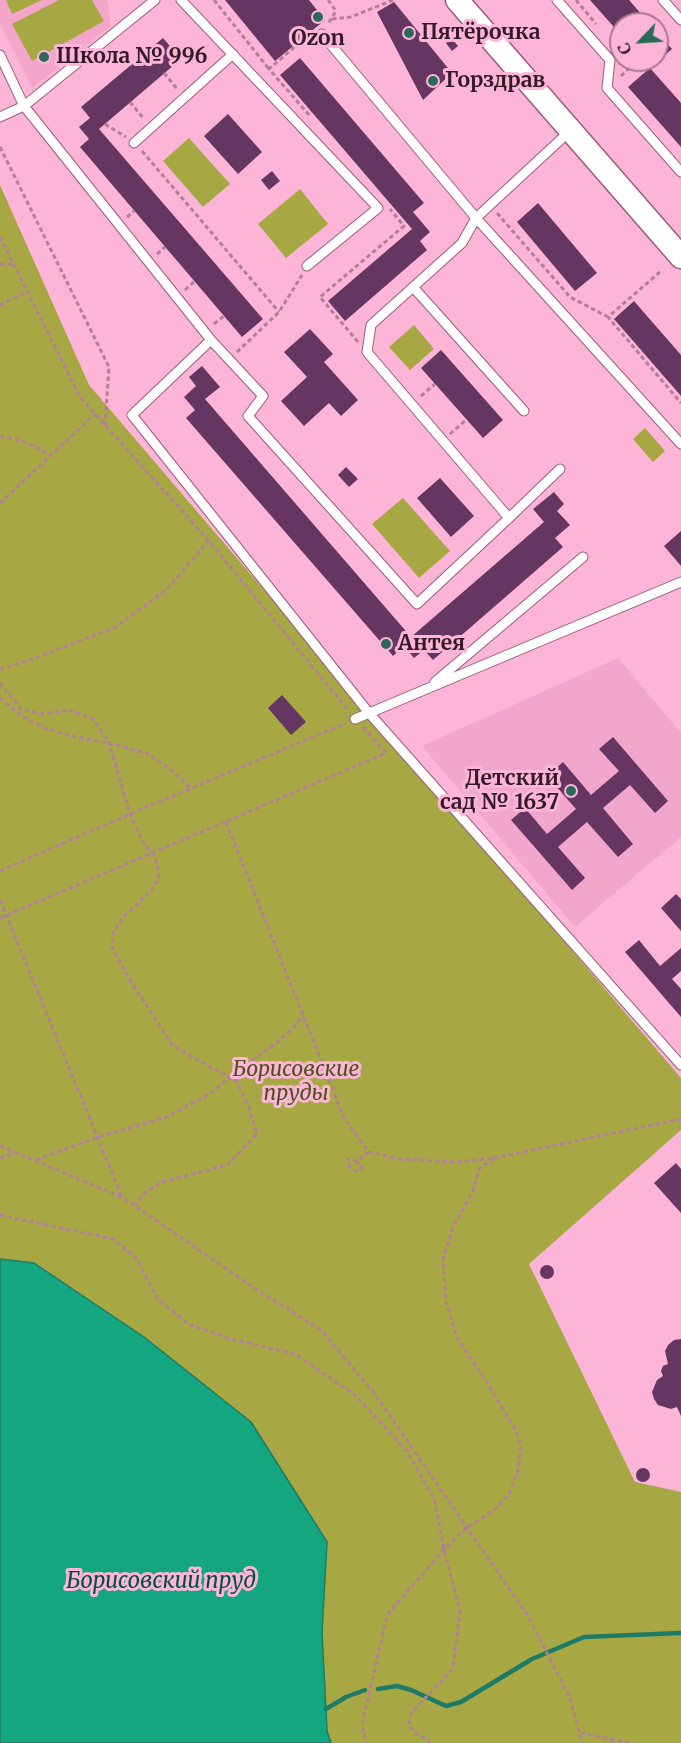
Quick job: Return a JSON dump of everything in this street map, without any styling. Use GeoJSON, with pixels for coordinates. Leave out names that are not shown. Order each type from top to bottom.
{"type":"FeatureCollection","features":[{"type":"Feature","properties":{"kind":"street"},"geometry":{"type":"LineString","coordinates":[[457,0],[681,257]]}},
{"type":"Feature","properties":{"kind":"lane"},"geometry":{"type":"LineString","coordinates":[[0,117],[24,106],[155,0]]}},
{"type":"Feature","properties":{"kind":"lane"},"geometry":{"type":"LineString","coordinates":[[181,0],[378,208],[307,266]]}},
{"type":"Feature","properties":{"kind":"lane"},"geometry":{"type":"LineString","coordinates":[[557,0],[610,60],[607,88],[681,172]]}},
{"type":"Feature","properties":{"kind":"lane"},"geometry":{"type":"LineString","coordinates":[[663,0],[681,20]]}},
{"type":"Feature","properties":{"kind":"lane"},"geometry":{"type":"LineString","coordinates":[[322,34],[476,218],[681,444]]}},
{"type":"Feature","properties":{"kind":"lane"},"geometry":{"type":"LineString","coordinates":[[134,143],[233,54]]}},
{"type":"Feature","properties":{"kind":"lane"},"geometry":{"type":"LineString","coordinates":[[0,55],[24,106],[211,340],[263,396],[248,416],[417,604],[560,469]]}},
{"type":"Feature","properties":{"kind":"lane"},"geometry":{"type":"LineString","coordinates":[[509,518],[367,352],[371,325],[462,243],[476,218],[571,130]]}},
{"type":"Feature","properties":{"kind":"lane"},"geometry":{"type":"LineString","coordinates":[[413,287],[524,411]]}},
{"type":"Feature","properties":{"kind":"lane"},"geometry":{"type":"LineString","coordinates":[[211,340],[132,415],[369,713],[681,1065]]}},
{"type":"Feature","properties":{"kind":"lane"},"geometry":{"type":"LineString","coordinates":[[426,689],[584,557]]}},
{"type":"Feature","properties":{"kind":"lane"},"geometry":{"type":"LineString","coordinates":[[355,719],[681,582]]}},
{"type":"Feature","properties":{"kind":"path"},"geometry":{"type":"LineString","coordinates":[[214,0],[269,69]]}},
{"type":"Feature","properties":{"kind":"path"},"geometry":{"type":"LineString","coordinates":[[331,19],[351,17],[393,0]]}},
{"type":"Feature","properties":{"kind":"path"},"geometry":{"type":"LineString","coordinates":[[615,82],[625,72]]}},
{"type":"Feature","properties":{"kind":"path"},"geometry":{"type":"LineString","coordinates":[[164,73],[185,98]]}},
{"type":"Feature","properties":{"kind":"path"},"geometry":{"type":"LineString","coordinates":[[130,102],[152,128]]}},
{"type":"Feature","properties":{"kind":"path"},"geometry":{"type":"LineString","coordinates":[[105,124],[134,143],[279,312]]}},
{"type":"Feature","properties":{"kind":"path"},"geometry":{"type":"LineString","coordinates":[[0,147],[109,367],[105,425]]}},
{"type":"Feature","properties":{"kind":"path"},"geometry":{"type":"LineString","coordinates":[[490,205],[570,297],[608,317],[681,403]]}},
{"type":"Feature","properties":{"kind":"path"},"geometry":{"type":"LineString","coordinates":[[0,237],[80,397],[209,541],[355,719],[386,753],[0,918]]}},
{"type":"Feature","properties":{"kind":"path"},"geometry":{"type":"LineString","coordinates":[[0,264],[13,264]]}},
{"type":"Feature","properties":{"kind":"path"},"geometry":{"type":"LineString","coordinates":[[229,359],[279,312],[307,266]]}},
{"type":"Feature","properties":{"kind":"path"},"geometry":{"type":"LineString","coordinates":[[608,317],[660,272]]}},
{"type":"Feature","properties":{"kind":"path"},"geometry":{"type":"LineString","coordinates":[[0,305],[26,292]]}},
{"type":"Feature","properties":{"kind":"path"},"geometry":{"type":"LineString","coordinates":[[412,405],[435,384]]}},
{"type":"Feature","properties":{"kind":"path"},"geometry":{"type":"LineString","coordinates":[[0,503],[96,414]]}},
{"type":"Feature","properties":{"kind":"path"},"geometry":{"type":"LineString","coordinates":[[443,440],[467,419]]}},
{"type":"Feature","properties":{"kind":"path"},"geometry":{"type":"LineString","coordinates":[[0,436],[23,441],[51,455]]}},
{"type":"Feature","properties":{"kind":"path"},"geometry":{"type":"LineString","coordinates":[[0,669],[116,627],[167,590],[209,541]]}},
{"type":"Feature","properties":{"kind":"path"},"geometry":{"type":"LineString","coordinates":[[0,683],[21,709],[42,714],[69,710],[93,718],[109,743],[130,814],[143,843],[157,863],[159,878],[149,893],[123,917],[113,933],[112,947],[128,977],[172,1046],[237,1082],[248,1105],[257,1134],[227,1164],[162,1182],[146,1192],[135,1205]]}},
{"type":"Feature","properties":{"kind":"path"},"geometry":{"type":"LineString","coordinates":[[0,698],[20,715],[44,728],[148,754],[190,788]]}},
{"type":"Feature","properties":{"kind":"path"},"geometry":{"type":"LineString","coordinates":[[0,871],[355,719]]}},
{"type":"Feature","properties":{"kind":"path"},"geometry":{"type":"LineString","coordinates":[[226,822],[344,1118],[369,1152],[399,1159],[454,1162],[494,1158],[681,1119]]}},
{"type":"Feature","properties":{"kind":"path"},"geometry":{"type":"LineString","coordinates":[[0,900],[122,1197]]}},
{"type":"Feature","properties":{"kind":"path"},"geometry":{"type":"LineString","coordinates":[[35,1161],[98,1137],[167,1118],[214,1091],[279,1041],[303,1015]]}},
{"type":"Feature","properties":{"kind":"path"},"geometry":{"type":"LineString","coordinates":[[0,1146],[122,1197],[156,1222],[321,1330],[375,1394],[528,1616],[570,1698],[581,1734],[581,1743]]}},
{"type":"Feature","properties":{"kind":"path"},"geometry":{"type":"LineString","coordinates":[[356,1161],[361,1165],[362,1170],[355,1171],[350,1168],[348,1159],[356,1161],[369,1152]]}},
{"type":"Feature","properties":{"kind":"path"},"geometry":{"type":"LineString","coordinates":[[0,1158],[16,1153]]}},
{"type":"Feature","properties":{"kind":"path"},"geometry":{"type":"LineString","coordinates":[[366,1743],[362,1725],[387,1615],[466,1527],[494,1511],[509,1495],[518,1470],[521,1448],[515,1429],[457,1338],[446,1301],[443,1259],[453,1227],[473,1191],[479,1169],[494,1158]]}},
{"type":"Feature","properties":{"kind":"path"},"geometry":{"type":"LineString","coordinates":[[0,1215],[112,1239],[137,1259],[157,1298],[188,1324],[231,1339],[295,1354],[355,1395],[407,1451],[435,1501],[444,1550],[460,1611],[453,1669],[412,1712],[409,1719],[410,1727],[416,1734],[430,1743]]}},
{"type":"Feature","properties":{"kind":"path"},"geometry":{"type":"LineString","coordinates":[[581,1734],[630,1743]]}},
{"type":"Feature","properties":{"kind":"shaded area","name":"Школа № 996"},"geometry":{"type":"Polygon","coordinates":[[[0,0],[107,0],[111,26],[32,88],[0,24],[0,0]]]}},
{"type":"Feature","properties":{"kind":"shaded area","name":"Детский сад № 1637"},"geometry":{"type":"Polygon","coordinates":[[[618,658],[681,733],[681,837],[575,927],[422,746],[618,658]]]}},
{"type":"Feature","properties":{"kind":"green space"},"geometry":{"type":"Polygon","coordinates":[[[6,0],[42,0],[12,14],[6,0]]]}},
{"type":"Feature","properties":{"kind":"green space"},"geometry":{"type":"Polygon","coordinates":[[[59,0],[92,0],[104,21],[32,61],[12,24],[59,0]]]}},
{"type":"Feature","properties":{"kind":"green space"},"geometry":{"type":"Polygon","coordinates":[[[189,138],[230,184],[203,207],[163,161],[189,138]]]}},
{"type":"Feature","properties":{"kind":"green space","name":"Борисовские пруды"},"geometry":{"type":"Polygon","coordinates":[[[0,185],[89,385],[681,1078],[681,1130],[529,1264],[635,1482],[681,1492],[681,1743],[331,1743],[327,1731],[322,1632],[327,1542],[251,1422],[144,1337],[34,1263],[0,1259],[0,185]]]}},
{"type":"Feature","properties":{"kind":"green space"},"geometry":{"type":"Polygon","coordinates":[[[300,189],[328,224],[286,258],[258,224],[300,189]]]}},
{"type":"Feature","properties":{"kind":"green space"},"geometry":{"type":"Polygon","coordinates":[[[414,325],[434,349],[410,370],[389,347],[414,325]]]}},
{"type":"Feature","properties":{"kind":"green space"},"geometry":{"type":"Polygon","coordinates":[[[645,428],[665,451],[653,462],[633,439],[645,428]]]}},
{"type":"Feature","properties":{"kind":"green space"},"geometry":{"type":"Polygon","coordinates":[[[403,498],[450,551],[419,578],[372,524],[403,498]]]}},
{"type":"Feature","properties":{"kind":"water","name":"Борисовский пруд"},"geometry":{"type":"Polygon","coordinates":[[[0,1259],[34,1263],[144,1337],[251,1422],[327,1542],[322,1632],[327,1731],[331,1743],[0,1743],[0,1259]]]}},
{"type":"Feature","properties":{"kind":"building"},"geometry":{"type":"Polygon","coordinates":[[[225,0],[309,0],[325,20],[275,61],[225,0]]]}},
{"type":"Feature","properties":{"kind":"building"},"geometry":{"type":"Polygon","coordinates":[[[590,0],[629,0],[640,12],[609,12],[609,21],[590,0]]]}},
{"type":"Feature","properties":{"kind":"building"},"geometry":{"type":"Polygon","coordinates":[[[394,2],[452,73],[423,100],[377,12],[394,2]]]}},
{"type":"Feature","properties":{"kind":"building"},"geometry":{"type":"Polygon","coordinates":[[[444,30],[450,37],[444,42],[438,34],[444,30]]]}},
{"type":"Feature","properties":{"kind":"building"},"geometry":{"type":"Polygon","coordinates":[[[163,38],[181,59],[99,129],[263,319],[242,337],[80,147],[89,139],[79,127],[90,118],[81,107],[163,38]]]}},
{"type":"Feature","properties":{"kind":"building"},"geometry":{"type":"Polygon","coordinates":[[[452,39],[458,46],[452,51],[446,43],[452,39]]]}},
{"type":"Feature","properties":{"kind":"building"},"geometry":{"type":"Polygon","coordinates":[[[300,58],[424,203],[413,212],[430,232],[420,241],[427,250],[345,321],[328,301],[412,229],[280,75],[300,58]]]}},
{"type":"Feature","properties":{"kind":"building"},"geometry":{"type":"Polygon","coordinates":[[[645,72],[654,72],[681,103],[681,147],[628,87],[645,72]]]}},
{"type":"Feature","properties":{"kind":"building"},"geometry":{"type":"Polygon","coordinates":[[[228,114],[262,152],[238,174],[204,136],[228,114]]]}},
{"type":"Feature","properties":{"kind":"building"},"geometry":{"type":"Polygon","coordinates":[[[272,171],[280,181],[269,190],[261,180],[272,171]]]}},
{"type":"Feature","properties":{"kind":"building"},"geometry":{"type":"Polygon","coordinates":[[[538,203],[597,273],[575,291],[517,222],[538,203]]]}},
{"type":"Feature","properties":{"kind":"building"},"geometry":{"type":"Polygon","coordinates":[[[634,301],[681,355],[681,396],[614,319],[634,301]]]}},
{"type":"Feature","properties":{"kind":"building"},"geometry":{"type":"Polygon","coordinates":[[[310,329],[333,354],[324,362],[358,400],[341,416],[329,403],[304,426],[281,401],[307,377],[284,352],[310,329]]]}},
{"type":"Feature","properties":{"kind":"building"},"geometry":{"type":"Polygon","coordinates":[[[441,350],[503,420],[483,438],[421,368],[441,350]]]}},
{"type":"Feature","properties":{"kind":"building"},"geometry":{"type":"Polygon","coordinates":[[[202,366],[220,387],[205,399],[411,637],[544,522],[533,509],[554,492],[564,504],[557,511],[570,525],[555,538],[563,547],[433,660],[424,650],[414,658],[404,646],[393,656],[186,418],[195,410],[184,397],[196,386],[189,377],[202,366]]]}},
{"type":"Feature","properties":{"kind":"building"},"geometry":{"type":"Polygon","coordinates":[[[346,467],[358,479],[349,487],[338,475],[346,467]]]}},
{"type":"Feature","properties":{"kind":"building"},"geometry":{"type":"Polygon","coordinates":[[[440,478],[474,516],[451,537],[417,498],[440,478]]]}},
{"type":"Feature","properties":{"kind":"building"},"geometry":{"type":"Polygon","coordinates":[[[681,531],[681,566],[664,546],[681,531]]]}},
{"type":"Feature","properties":{"kind":"building"},"geometry":{"type":"Polygon","coordinates":[[[282,695],[306,722],[291,735],[268,708],[282,695]]]}},
{"type":"Feature","properties":{"kind":"building"},"geometry":{"type":"Polygon","coordinates":[[[613,737],[668,801],[655,813],[630,785],[603,808],[633,844],[618,857],[587,822],[558,847],[585,878],[572,890],[511,820],[525,808],[547,834],[576,809],[547,776],[563,762],[591,795],[619,771],[599,749],[613,737]]]}},
{"type":"Feature","properties":{"kind":"building"},"geometry":{"type":"Polygon","coordinates":[[[676,894],[681,899],[681,931],[661,908],[676,894]]]}},
{"type":"Feature","properties":{"kind":"building"},"geometry":{"type":"Polygon","coordinates":[[[639,940],[660,966],[681,948],[681,971],[672,979],[681,989],[681,1017],[625,952],[639,940]]]}},
{"type":"Feature","properties":{"kind":"building"},"geometry":{"type":"Polygon","coordinates":[[[676,1163],[681,1169],[681,1213],[654,1183],[676,1163]]]}},
{"type":"Feature","properties":{"kind":"building"},"geometry":{"type":"Polygon","coordinates":[[[544,1265],[550,1265],[554,1272],[550,1279],[544,1279],[540,1275],[540,1269],[544,1265]]]}},
{"type":"Feature","properties":{"kind":"building"},"geometry":{"type":"Polygon","coordinates":[[[681,1339],[681,1416],[677,1407],[671,1409],[658,1405],[652,1392],[657,1380],[663,1376],[661,1371],[663,1366],[668,1364],[665,1351],[668,1345],[674,1340],[681,1339]]]}},
{"type":"Feature","properties":{"kind":"building"},"geometry":{"type":"Polygon","coordinates":[[[640,1468],[646,1468],[650,1475],[646,1482],[640,1482],[636,1478],[636,1472],[640,1468]]]}},
{"type":"Feature","properties":{"kind":"waterway"},"geometry":{"type":"LineString","coordinates":[[378,1689],[397,1686],[446,1706],[461,1702],[532,1659],[584,1637],[681,1633]]}},
{"type":"Feature","properties":{"kind":"waterway"},"geometry":{"type":"LineString","coordinates":[[326,1709],[346,1697],[365,1690]]}},
{"type":"Feature","properties":{"kind":"place","name":"Ozon"},"geometry":{"type":"Point","coordinates":[318,17]}},
{"type":"Feature","properties":{"kind":"place","name":"Пятёрочка"},"geometry":{"type":"Point","coordinates":[409,33]}},
{"type":"Feature","properties":{"kind":"place","name":"Школа № 996"},"geometry":{"type":"Point","coordinates":[44,57]}},
{"type":"Feature","properties":{"kind":"place","name":"Горздрав"},"geometry":{"type":"Point","coordinates":[433,81]}},
{"type":"Feature","properties":{"kind":"place","name":"Антея"},"geometry":{"type":"Point","coordinates":[386,644]}},
{"type":"Feature","properties":{"kind":"place","name":"Детский сад № 1637"},"geometry":{"type":"Point","coordinates":[571,791]}}]}
